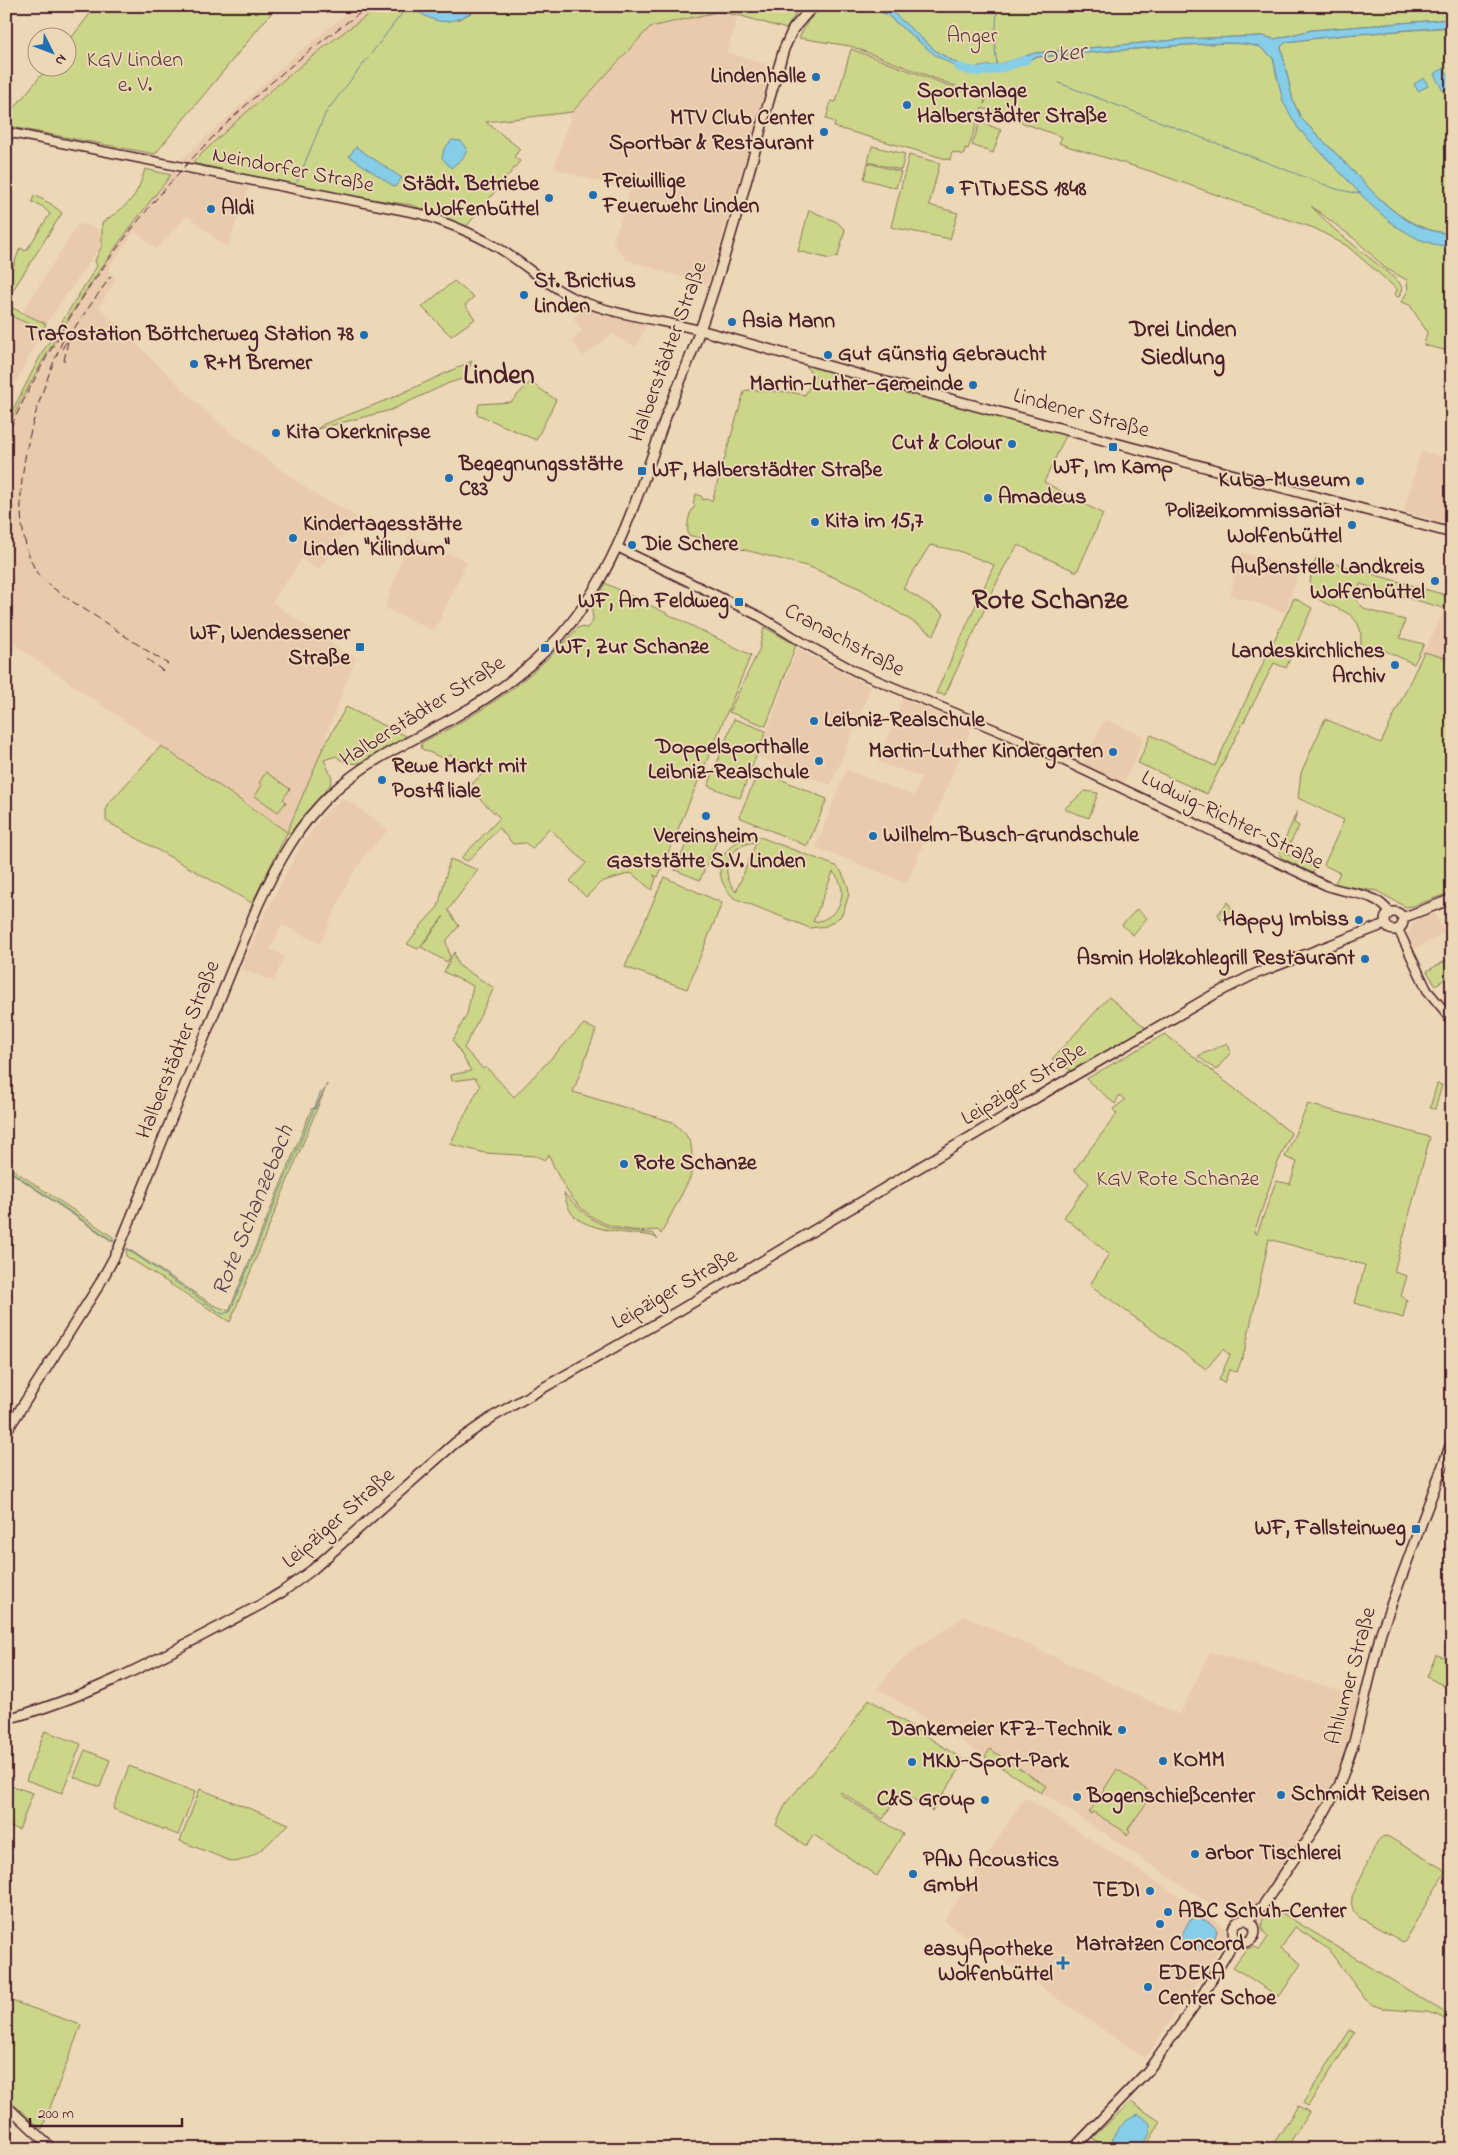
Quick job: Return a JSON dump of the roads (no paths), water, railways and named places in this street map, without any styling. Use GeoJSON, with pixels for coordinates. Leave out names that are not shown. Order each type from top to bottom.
{"type":"FeatureCollection","features":[{"type":"Feature","properties":{"kind":"main road","name":"Halberstädter Straße"},"geometry":{"type":"LineString","coordinates":[[6,1432],[118,1250],[255,912],[276,868],[300,829],[319,806],[346,780],[372,763],[482,702],[532,663],[562,633],[590,598],[602,578],[617,548],[700,330],[784,49],[793,29],[812,8]]}},
{"type":"Feature","properties":{"kind":"main road","name":"Lindener Straße"},"geometry":{"type":"LineString","coordinates":[[700,330],[864,376],[1452,533]]}},
{"type":"Feature","properties":{"kind":"main road"},"geometry":{"type":"LineString","coordinates":[[1402,918],[1452,899]]}},
{"type":"Feature","properties":{"kind":"main road"},"geometry":{"type":"LineString","coordinates":[[1390,913],[1396,913],[1402,918],[1402,924],[1398,929],[1390,930],[1385,924],[1386,918],[1390,913]]}},
{"type":"Feature","properties":{"kind":"main road","name":"Leipziger Straße"},"geometry":{"type":"LineString","coordinates":[[6,1719],[45,1709],[84,1694],[262,1604],[312,1570],[455,1443],[494,1416],[680,1310],[1056,1086],[1213,995],[1255,974],[1385,924]]}},
{"type":"Feature","properties":{"kind":"main road","name":"Ahlumer Straße"},"geometry":{"type":"LineString","coordinates":[[1250,1923],[1319,1822],[1344,1772],[1354,1742],[1381,1632],[1452,1441]]}},
{"type":"Feature","properties":{"kind":"main road","name":"Ahlumer Straße"},"geometry":{"type":"LineString","coordinates":[[1241,1921],[1250,1923],[1256,1931],[1253,1938],[1248,1942],[1239,1940],[1233,1932],[1236,1925],[1241,1921]]}},
{"type":"Feature","properties":{"kind":"main road","name":"Ahlumer Straße"},"geometry":{"type":"LineString","coordinates":[[1073,2149],[1142,2078],[1239,1940]]}},
{"type":"Feature","properties":{"kind":"street","name":"Neindorfer Straße"},"geometry":{"type":"LineString","coordinates":[[6,132],[421,214],[452,225],[495,246],[575,298],[599,306],[700,330]]}},
{"type":"Feature","properties":{"kind":"street","name":"Cranachstraße"},"geometry":{"type":"LineString","coordinates":[[617,548],[761,617],[854,671],[994,728],[1058,758]]}},
{"type":"Feature","properties":{"kind":"street","name":"Ludwig-Richter-Straße"},"geometry":{"type":"LineString","coordinates":[[1058,758],[1327,886],[1350,893],[1371,896],[1383,904],[1390,913]]}},
{"type":"Feature","properties":{"kind":"street"},"geometry":{"type":"LineString","coordinates":[[1398,929],[1427,990],[1452,1020]]}},
{"type":"Feature","properties":{"kind":"street"},"geometry":{"type":"LineString","coordinates":[[6,2105],[53,2149]]}},
{"type":"Feature","properties":{"kind":"water"},"geometry":{"type":"Polygon","coordinates":[[[411,6],[483,6],[464,17],[455,20],[439,21],[430,19],[411,6]]]}},
{"type":"Feature","properties":{"kind":"water"},"geometry":{"type":"Polygon","coordinates":[[[865,6],[887,7],[937,52],[960,65],[971,68],[997,65],[1035,53],[1185,39],[1262,36],[1275,39],[1312,30],[1452,19],[1452,27],[1344,35],[1286,42],[1281,47],[1293,101],[1301,118],[1382,201],[1406,219],[1420,226],[1452,234],[1452,246],[1437,245],[1418,239],[1394,225],[1372,206],[1298,128],[1283,102],[1273,58],[1260,47],[1229,43],[1184,45],[1037,57],[996,69],[969,71],[958,68],[935,55],[886,14],[865,6]]]}},
{"type":"Feature","properties":{"kind":"water"},"geometry":{"type":"Polygon","coordinates":[[[1444,68],[1452,81],[1452,86],[1443,91],[1434,74],[1444,68]]]}},
{"type":"Feature","properties":{"kind":"water"},"geometry":{"type":"Polygon","coordinates":[[[1424,78],[1428,86],[1418,91],[1414,84],[1424,78]]]}},
{"type":"Feature","properties":{"kind":"water"},"geometry":{"type":"Polygon","coordinates":[[[452,140],[461,141],[467,150],[464,157],[451,168],[442,158],[444,149],[452,140]]]}},
{"type":"Feature","properties":{"kind":"water"},"geometry":{"type":"Polygon","coordinates":[[[356,147],[402,178],[395,187],[349,156],[356,147]]]}},
{"type":"Feature","properties":{"kind":"water"},"geometry":{"type":"Polygon","coordinates":[[[1194,1918],[1207,1922],[1217,1931],[1211,1944],[1202,1950],[1191,1948],[1180,1938],[1189,1921],[1194,1918]]]}},
{"type":"Feature","properties":{"kind":"water"},"geometry":{"type":"Polygon","coordinates":[[[1138,2114],[1148,2122],[1151,2130],[1140,2149],[1125,2149],[1112,2143],[1115,2133],[1121,2126],[1138,2114]]]}},
{"type":"Feature","properties":{"kind":"waterway"},"geometry":{"type":"LineString","coordinates":[[371,54],[403,12],[411,6]]}},
{"type":"Feature","properties":{"kind":"waterway"},"geometry":{"type":"LineString","coordinates":[[997,6],[995,49],[997,65]]}},
{"type":"Feature","properties":{"kind":"waterway"},"geometry":{"type":"LineString","coordinates":[[297,182],[326,112],[368,58]]}},
{"type":"Feature","properties":{"kind":"waterway","name":"Oker"},"geometry":{"type":"LineString","coordinates":[[959,67],[968,70],[985,71],[1026,60]]}},
{"type":"Feature","properties":{"kind":"waterway"},"geometry":{"type":"LineString","coordinates":[[1059,83],[1336,189],[1355,193],[1361,192]]}},
{"type":"Feature","properties":{"kind":"waterway"},"geometry":{"type":"LineString","coordinates":[[1449,341],[1452,331]]}},
{"type":"Feature","properties":{"kind":"waterway","name":"Rote Schanzebach"},"geometry":{"type":"LineString","coordinates":[[127,1249],[222,1314],[230,1312],[321,1092]]}},
{"type":"Feature","properties":{"kind":"waterway","name":"Rote Schanzebach"},"geometry":{"type":"LineString","coordinates":[[6,1168],[115,1242]]}},
{"type":"Feature","properties":{"kind":"railway"},"geometry":{"type":"LineString","coordinates":[[6,437],[39,372],[75,310],[115,251],[158,196],[206,144],[257,95],[311,49],[370,6]]}},
{"type":"Feature","properties":{"kind":"railway"},"geometry":{"type":"LineString","coordinates":[[62,349],[111,276]]}},
{"type":"Feature","properties":{"kind":"railway"},"geometry":{"type":"LineString","coordinates":[[63,340],[41,395],[25,457],[21,488],[21,518],[26,547],[37,573],[51,586],[168,664]]}},
{"type":"Feature","properties":{"kind":"railway"},"geometry":{"type":"LineString","coordinates":[[64,361],[68,341]]}},
{"type":"Feature","properties":{"kind":"railway"},"geometry":{"type":"LineString","coordinates":[[147,659],[163,671]]}},
{"type":"Feature","properties":{"kind":"place","name":"Lindenhalle"},"geometry":{"type":"Point","coordinates":[816,77]}},
{"type":"Feature","properties":{"kind":"place","name":"Sportanlage Halberstädter Straße"},"geometry":{"type":"Point","coordinates":[907,105]}},
{"type":"Feature","properties":{"kind":"place","name":"MTV Club Center Sportbar & Restaurant"},"geometry":{"type":"Point","coordinates":[824,132]}},
{"type":"Feature","properties":{"kind":"place","name":"FITNESS 1848"},"geometry":{"type":"Point","coordinates":[950,190]}},
{"type":"Feature","properties":{"kind":"place","name":"Freiwillige Feuerwehr Linden"},"geometry":{"type":"Point","coordinates":[593,195]}},
{"type":"Feature","properties":{"kind":"place","name":"Städt. Betriebe Wolfenbüttel"},"geometry":{"type":"Point","coordinates":[549,198]}},
{"type":"Feature","properties":{"kind":"place","name":"Aldi"},"geometry":{"type":"Point","coordinates":[211,209]}},
{"type":"Feature","properties":{"kind":"place","name":"St. Brictius Linden"},"geometry":{"type":"Point","coordinates":[524,295]}},
{"type":"Feature","properties":{"kind":"place","name":"Asia Mann"},"geometry":{"type":"Point","coordinates":[732,322]}},
{"type":"Feature","properties":{"kind":"place","name":"Trafostation Böttcherweg Station 78"},"geometry":{"type":"Point","coordinates":[364,335]}},
{"type":"Feature","properties":{"kind":"place","name":"Gut Günstig Gebraucht"},"geometry":{"type":"Point","coordinates":[828,355]}},
{"type":"Feature","properties":{"kind":"place","name":"R+M Bremer"},"geometry":{"type":"Point","coordinates":[194,364]}},
{"type":"Feature","properties":{"kind":"place","name":"Martin-Luther-Gemeinde"},"geometry":{"type":"Point","coordinates":[973,385]}},
{"type":"Feature","properties":{"kind":"place","name":"Kita Okerknirpse"},"geometry":{"type":"Point","coordinates":[276,433]}},
{"type":"Feature","properties":{"kind":"place","name":"Cut & Colour"},"geometry":{"type":"Point","coordinates":[1012,444]}},
{"type":"Feature","properties":{"kind":"place","name":"WF, Im Kamp"},"geometry":{"type":"Point","coordinates":[1113,447]}},
{"type":"Feature","properties":{"kind":"place","name":"WF, Halberstädter Straße"},"geometry":{"type":"Point","coordinates":[642,471]}},
{"type":"Feature","properties":{"kind":"place","name":"Begegnungsstätte C83"},"geometry":{"type":"Point","coordinates":[449,478]}},
{"type":"Feature","properties":{"kind":"place","name":"Kuba-Museum"},"geometry":{"type":"Point","coordinates":[1360,481]}},
{"type":"Feature","properties":{"kind":"place","name":"Amadeus"},"geometry":{"type":"Point","coordinates":[988,498]}},
{"type":"Feature","properties":{"kind":"place","name":"Kita im 15,7"},"geometry":{"type":"Point","coordinates":[815,522]}},
{"type":"Feature","properties":{"kind":"place","name":"Polizeikommissariat Wolfenbüttel"},"geometry":{"type":"Point","coordinates":[1352,525]}},
{"type":"Feature","properties":{"kind":"place","name":"Kindertagesstätte Linden \"Kilindum\""},"geometry":{"type":"Point","coordinates":[293,538]}},
{"type":"Feature","properties":{"kind":"place","name":"Die Schere"},"geometry":{"type":"Point","coordinates":[632,545]}},
{"type":"Feature","properties":{"kind":"place","name":"Außenstelle Landkreis Wolfenbüttel"},"geometry":{"type":"Point","coordinates":[1435,581]}},
{"type":"Feature","properties":{"kind":"place","name":"WF, Am Feldweg"},"geometry":{"type":"Point","coordinates":[739,602]}},
{"type":"Feature","properties":{"kind":"place","name":"WF, Wendessener Straße"},"geometry":{"type":"Point","coordinates":[360,647]}},
{"type":"Feature","properties":{"kind":"place","name":"WF, Zur Schanze"},"geometry":{"type":"Point","coordinates":[545,648]}},
{"type":"Feature","properties":{"kind":"place","name":"Landeskirchliches Archiv"},"geometry":{"type":"Point","coordinates":[1395,665]}},
{"type":"Feature","properties":{"kind":"place","name":"Leibniz-Realschule"},"geometry":{"type":"Point","coordinates":[814,721]}},
{"type":"Feature","properties":{"kind":"place","name":"Martin-Luther Kindergarten"},"geometry":{"type":"Point","coordinates":[1113,752]}},
{"type":"Feature","properties":{"kind":"place","name":"Doppelsporthalle Leibniz-Realschule"},"geometry":{"type":"Point","coordinates":[819,761]}},
{"type":"Feature","properties":{"kind":"place","name":"Rewe Markt mit Postfiliale"},"geometry":{"type":"Point","coordinates":[382,780]}},
{"type":"Feature","properties":{"kind":"place","name":"Vereinsheim Gaststätte S.V. Linden"},"geometry":{"type":"Point","coordinates":[706,816]}},
{"type":"Feature","properties":{"kind":"place","name":"Wilhelm-Busch-Grundschule"},"geometry":{"type":"Point","coordinates":[873,836]}},
{"type":"Feature","properties":{"kind":"place","name":"Happy Imbiss"},"geometry":{"type":"Point","coordinates":[1359,920]}},
{"type":"Feature","properties":{"kind":"place","name":"Asmin Holzkohlegrill Restaurant"},"geometry":{"type":"Point","coordinates":[1365,959]}},
{"type":"Feature","properties":{"kind":"place","name":"Rote Schanze"},"geometry":{"type":"Point","coordinates":[624,1164]}},
{"type":"Feature","properties":{"kind":"place","name":"WF, Fallsteinweg"},"geometry":{"type":"Point","coordinates":[1416,1529]}},
{"type":"Feature","properties":{"kind":"place","name":"Dankemeier KFZ-Technik"},"geometry":{"type":"Point","coordinates":[1122,1730]}},
{"type":"Feature","properties":{"kind":"place","name":"KOMM"},"geometry":{"type":"Point","coordinates":[1163,1761]}},
{"type":"Feature","properties":{"kind":"place","name":"MKN-Sport-Park"},"geometry":{"type":"Point","coordinates":[912,1762]}},
{"type":"Feature","properties":{"kind":"place","name":"Schmidt Reisen"},"geometry":{"type":"Point","coordinates":[1281,1795]}},
{"type":"Feature","properties":{"kind":"place","name":"Bogenschießcenter"},"geometry":{"type":"Point","coordinates":[1077,1797]}},
{"type":"Feature","properties":{"kind":"place","name":"C&S Group"},"geometry":{"type":"Point","coordinates":[985,1800]}},
{"type":"Feature","properties":{"kind":"place","name":"arbor Tischlerei"},"geometry":{"type":"Point","coordinates":[1195,1854]}},
{"type":"Feature","properties":{"kind":"place","name":"PAN Acoustics GmbH"},"geometry":{"type":"Point","coordinates":[913,1874]}},
{"type":"Feature","properties":{"kind":"place","name":"TEDI"},"geometry":{"type":"Point","coordinates":[1150,1891]}},
{"type":"Feature","properties":{"kind":"place","name":"ABC Schuh-Center"},"geometry":{"type":"Point","coordinates":[1168,1912]}},
{"type":"Feature","properties":{"kind":"place","name":"Matratzen Concord"},"geometry":{"type":"Point","coordinates":[1160,1924]}},
{"type":"Feature","properties":{"kind":"place","name":"easyApotheke Wolfenbüttel"},"geometry":{"type":"Point","coordinates":[1063,1963]}},
{"type":"Feature","properties":{"kind":"place","name":"EDEKA Center Schoe"},"geometry":{"type":"Point","coordinates":[1148,1987]}},
{"type":"Feature","properties":{"kind":"district","name":"Drei Linden Siedlung"},"geometry":{"type":"Point","coordinates":[1183,344]}},
{"type":"Feature","properties":{"kind":"district","name":"Linden"},"geometry":{"type":"Point","coordinates":[499,376]}},
{"type":"Feature","properties":{"kind":"district","name":"Rote Schanze"},"geometry":{"type":"Point","coordinates":[1050,601]}},
{"type":"Feature","properties":{"kind":"park label","name":"Anger"},"geometry":{"type":"Point","coordinates":[972,37]}},
{"type":"Feature","properties":{"kind":"park label","name":"KGV Linden e. V."},"geometry":{"type":"Point","coordinates":[135,74]}},
{"type":"Feature","properties":{"kind":"park label","name":"KGV Rote Schanze"},"geometry":{"type":"Point","coordinates":[1178,1180]}}]}
